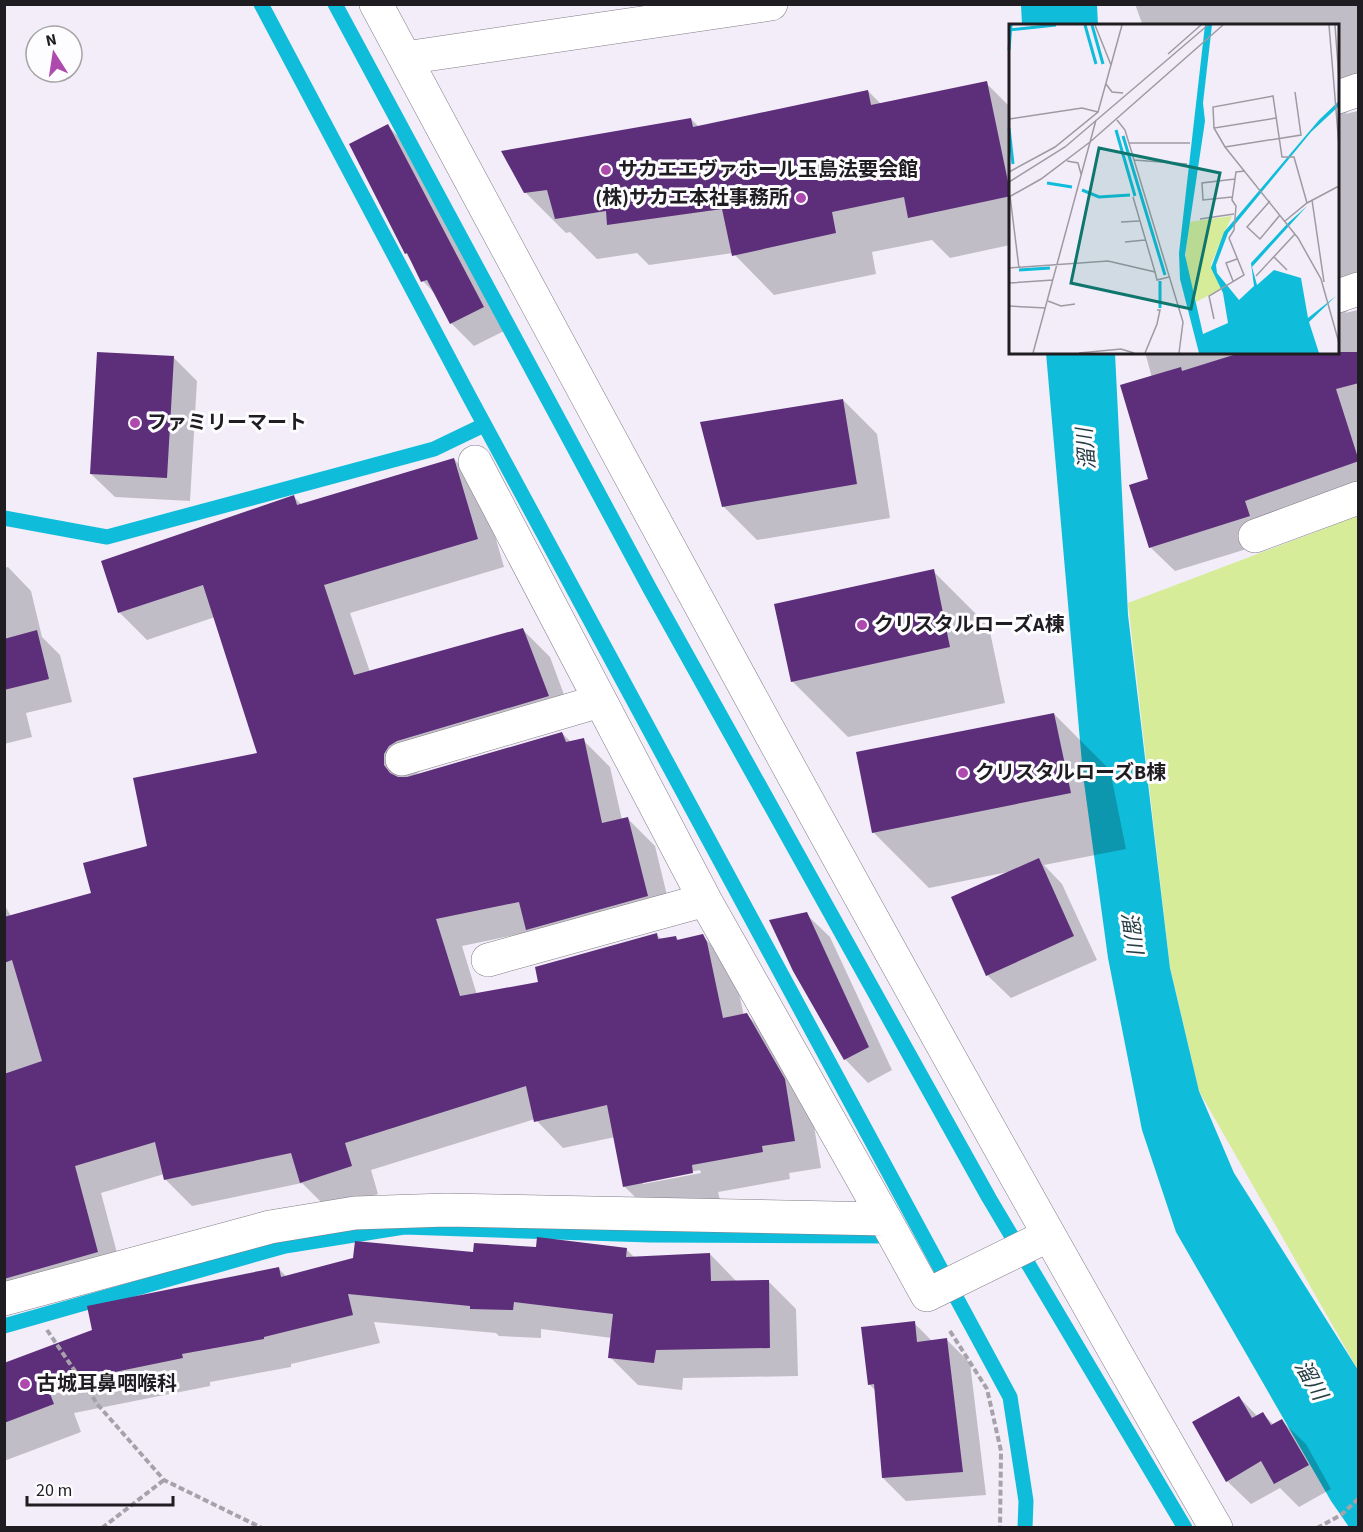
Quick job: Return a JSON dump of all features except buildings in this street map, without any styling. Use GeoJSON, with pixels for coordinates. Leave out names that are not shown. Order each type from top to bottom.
{"type":"FeatureCollection","features":[{"type":"Feature","properties":{"kind":"street"},"geometry":{"type":"LineString","coordinates":[[376,4],[606,434],[1028,1245],[1216,1527]]}},
{"type":"Feature","properties":{"kind":"street"},"geometry":{"type":"LineString","coordinates":[[405,58],[771,4]]}},
{"type":"Feature","properties":{"kind":"street"},"geometry":{"type":"LineString","coordinates":[[1339,97],[1359,90]]}},
{"type":"Feature","properties":{"kind":"street"},"geometry":{"type":"LineString","coordinates":[[1339,296],[1359,289]]}},
{"type":"Feature","properties":{"kind":"street"},"geometry":{"type":"LineString","coordinates":[[475,462],[705,900],[891,1230],[945,1287],[1028,1245]]}},
{"type":"Feature","properties":{"kind":"street"},"geometry":{"type":"LineString","coordinates":[[1256,536],[1359,498]]}},
{"type":"Feature","properties":{"kind":"street"},"geometry":{"type":"LineString","coordinates":[[402,759],[600,701]]}},
{"type":"Feature","properties":{"kind":"street"},"geometry":{"type":"LineString","coordinates":[[488,960],[705,900]]}},
{"type":"Feature","properties":{"kind":"street"},"geometry":{"type":"LineString","coordinates":[[4,1299],[270,1227],[355,1213],[447,1210],[891,1230]]}},
{"type":"Feature","properties":{"kind":"path"},"geometry":{"type":"LineString","coordinates":[[945,1287],[987,1389],[1001,1451],[1000,1527]]}},
{"type":"Feature","properties":{"kind":"path"},"geometry":{"type":"LineString","coordinates":[[46,1328],[98,1405],[164,1480],[262,1527]]}},
{"type":"Feature","properties":{"kind":"path"},"geometry":{"type":"LineString","coordinates":[[102,1527],[164,1480]]}},
{"type":"Feature","properties":{"kind":"path"},"geometry":{"type":"LineString","coordinates":[[1317,1527],[1341,1515],[1359,1499]]}},
{"type":"Feature","properties":{"kind":"green space"},"geometry":{"type":"Polygon","coordinates":[[[1358,516],[1358,1370],[1199,1091],[1170,967],[1128,603],[1358,516]]]}},
{"type":"Feature","properties":{"kind":"water"},"geometry":{"type":"Polygon","coordinates":[[[1021,5],[1097,5],[1098,24],[1022,24],[1021,5]]]}},
{"type":"Feature","properties":{"kind":"water","name":"溜川"},"geometry":{"type":"Polygon","coordinates":[[[1046,354],[1115,354],[1128,615],[1170,968],[1199,1091],[1234,1173],[1358,1370],[1358,1527],[1349,1527],[1331,1501],[1176,1232],[1142,1130],[1108,958],[1083,775],[1046,354]]]}},
{"type":"Feature","properties":{"kind":"waterway"},"geometry":{"type":"LineString","coordinates":[[261,4],[470,398],[1010,1397],[1026,1501],[1025,1528]]}},
{"type":"Feature","properties":{"kind":"waterway"},"geometry":{"type":"LineString","coordinates":[[335,4],[650,589],[989,1198],[1185,1528]]}},
{"type":"Feature","properties":{"kind":"waterway"},"geometry":{"type":"LineString","coordinates":[[4,518],[107,537],[434,449],[484,425]]}},
{"type":"Feature","properties":{"kind":"waterway"},"geometry":{"type":"LineString","coordinates":[[4,1326],[285,1246],[404,1227],[650,1235],[896,1236]]}},
{"type":"Feature","properties":{"kind":"place","name":"サカエエヴァホール玉島法要会館"},"geometry":{"type":"Point","coordinates":[606,170]}},
{"type":"Feature","properties":{"kind":"place","name":"(株)サカエ本社事務所"},"geometry":{"type":"Point","coordinates":[801,198]}},
{"type":"Feature","properties":{"kind":"place","name":"ファミリーマート"},"geometry":{"type":"Point","coordinates":[135,423]}},
{"type":"Feature","properties":{"kind":"place","name":"クリスタルローズA棟"},"geometry":{"type":"Point","coordinates":[862,625]}},
{"type":"Feature","properties":{"kind":"place","name":"クリスタルローズB棟"},"geometry":{"type":"Point","coordinates":[963,773]}},
{"type":"Feature","properties":{"kind":"place","name":"古城耳鼻咽喉科"},"geometry":{"type":"Point","coordinates":[25,1384]}}]}
